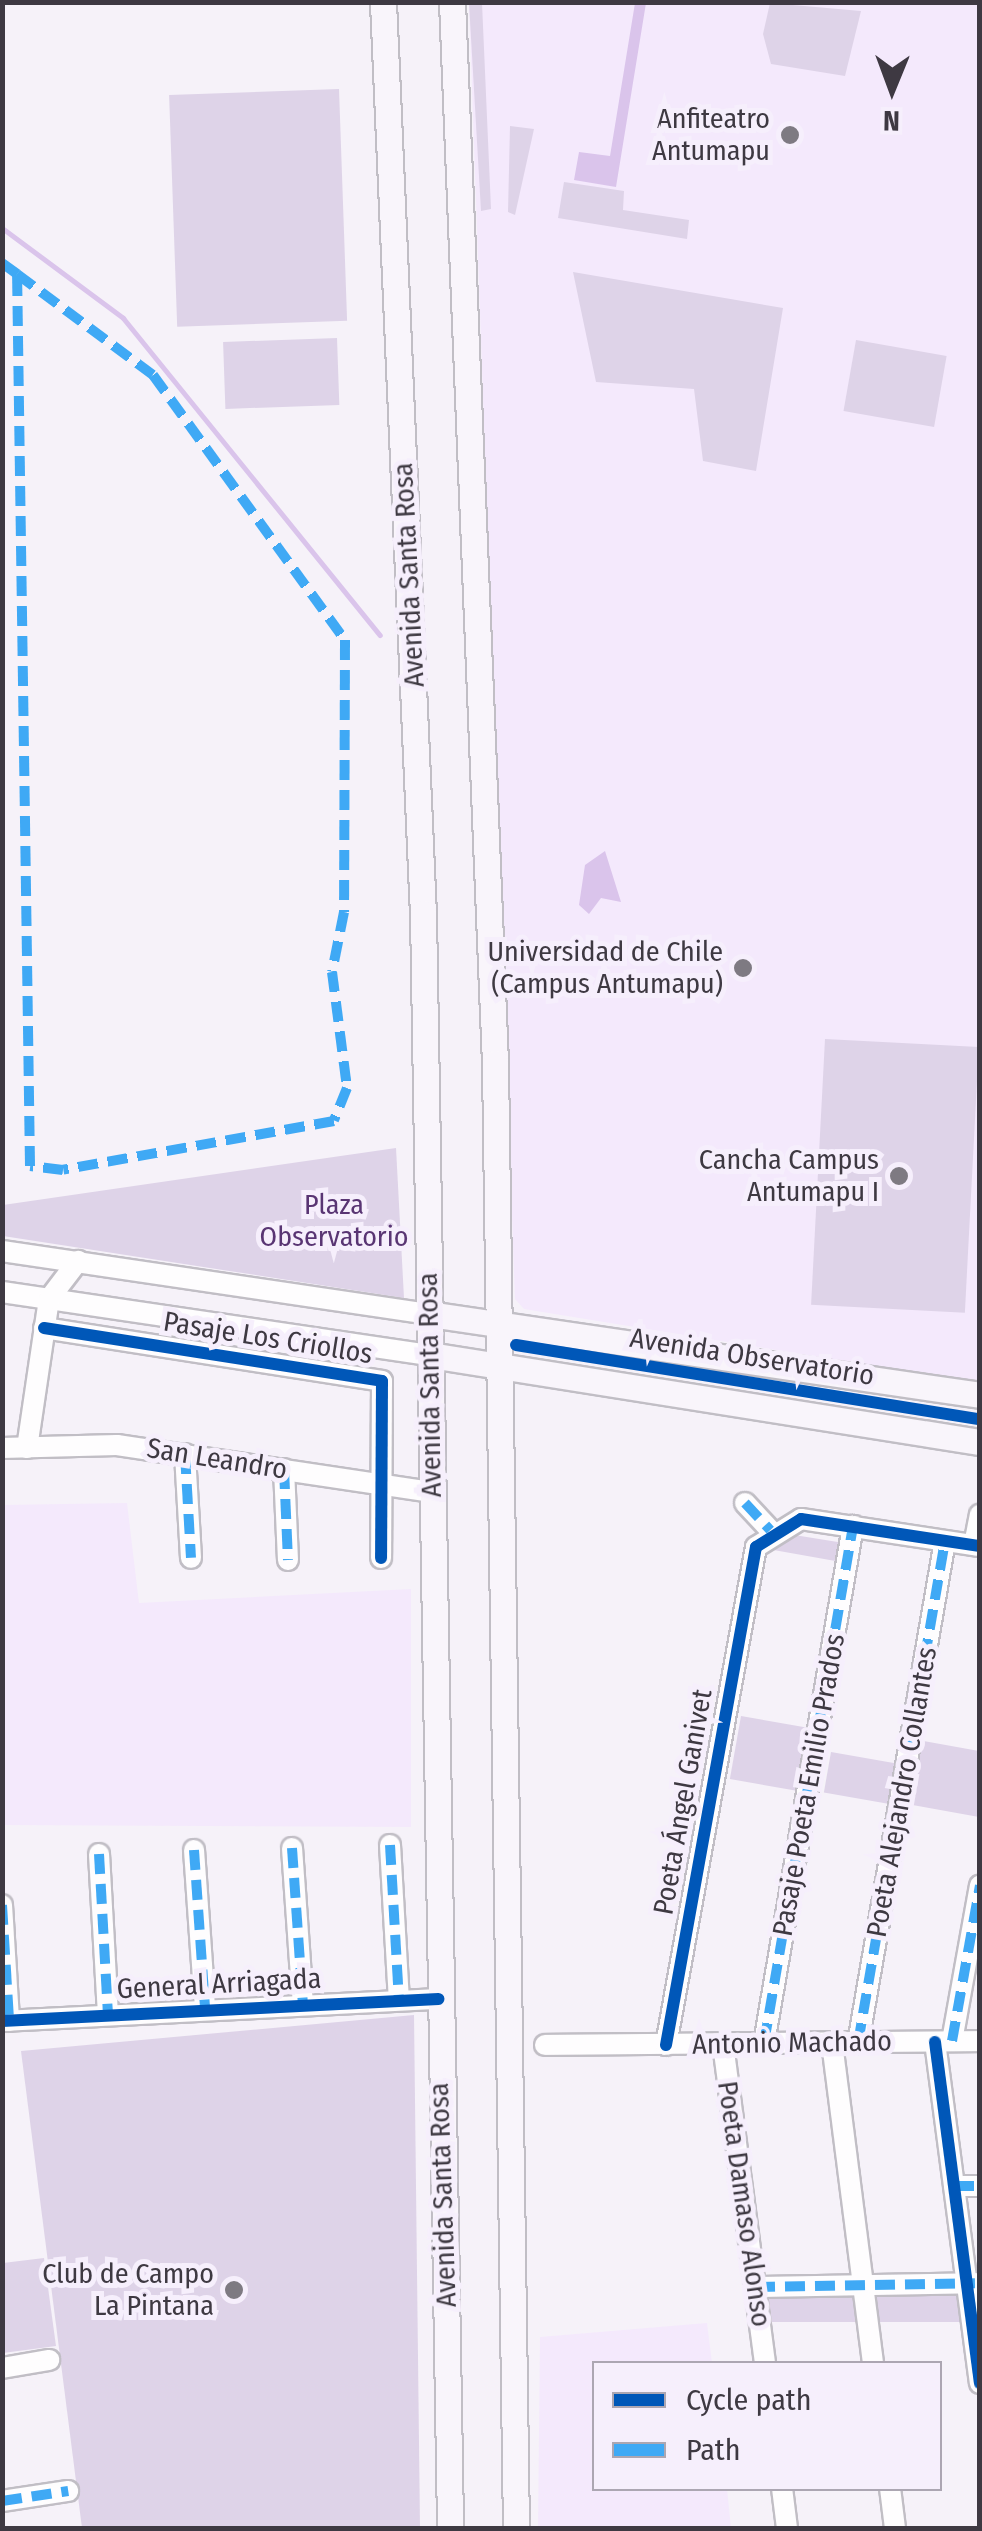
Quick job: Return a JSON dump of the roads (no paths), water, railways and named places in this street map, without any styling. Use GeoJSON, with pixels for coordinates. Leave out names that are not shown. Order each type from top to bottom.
{"type":"FeatureCollection","features":[{"type":"Feature","properties":{"kind":"main road","name":"Avenida Santa Rosa"},"geometry":{"type":"LineString","coordinates":[[383,2],[423,912],[438,1999],[450,2528]]}},
{"type":"Feature","properties":{"kind":"main road"},"geometry":{"type":"LineString","coordinates":[[452,2],[488,830],[516,2528]]}},
{"type":"Feature","properties":{"kind":"main road","name":"Avenida Observatorio"},"geometry":{"type":"LineString","coordinates":[[429,1314],[980,1395]]}},
{"type":"Feature","properties":{"kind":"main road"},"geometry":{"type":"LineString","coordinates":[[687,1395],[699,1374],[696,1354]]}},
{"type":"Feature","properties":{"kind":"main road","name":"Avenida Observatorio"},"geometry":{"type":"LineString","coordinates":[[430,1356],[980,1442]]}},
{"type":"Feature","properties":{"kind":"street","name":"Avenida Observatorio"},"geometry":{"type":"LineString","coordinates":[[2,1251],[429,1314]]}},
{"type":"Feature","properties":{"kind":"street"},"geometry":{"type":"LineString","coordinates":[[27,1448],[49,1299],[78,1261]]}},
{"type":"Feature","properties":{"kind":"street","name":"Avenida Observatorio"},"geometry":{"type":"LineString","coordinates":[[2,1292],[430,1356]]}},
{"type":"Feature","properties":{"kind":"street"},"geometry":{"type":"LineString","coordinates":[[279,1333],[286,1292]]}},
{"type":"Feature","properties":{"kind":"street","name":"Pasaje Los Criollos"},"geometry":{"type":"LineString","coordinates":[[44,1328],[375,1377],[384,1392],[381,1484]]}},
{"type":"Feature","properties":{"kind":"street","name":"San Leandro"},"geometry":{"type":"LineString","coordinates":[[2,1448],[185,1454],[431,1492]]}},
{"type":"Feature","properties":{"kind":"street"},"geometry":{"type":"LineString","coordinates":[[185,1454],[191,1558]]}},
{"type":"Feature","properties":{"kind":"street"},"geometry":{"type":"LineString","coordinates":[[284,1469],[288,1560]]}},
{"type":"Feature","properties":{"kind":"street"},"geometry":{"type":"LineString","coordinates":[[381,1484],[381,1558]]}},
{"type":"Feature","properties":{"kind":"street"},"geometry":{"type":"LineString","coordinates":[[745,1502],[770,1530],[801,1519],[977,1546],[980,1516]]}},
{"type":"Feature","properties":{"kind":"street","name":"Pasaje Poeta Emilio Prados"},"geometry":{"type":"LineString","coordinates":[[764,2044],[853,1526]]}},
{"type":"Feature","properties":{"kind":"street","name":"Poeta Ángel Ganivet"},"geometry":{"type":"LineString","coordinates":[[666,2044],[748,1568],[770,1530]]}},
{"type":"Feature","properties":{"kind":"street","name":"Poeta Alejandro Collantes"},"geometry":{"type":"LineString","coordinates":[[858,2042],[945,1540]]}},
{"type":"Feature","properties":{"kind":"street"},"geometry":{"type":"LineString","coordinates":[[390,1845],[399,2000]]}},
{"type":"Feature","properties":{"kind":"street"},"geometry":{"type":"LineString","coordinates":[[292,1848],[303,2004]]}},
{"type":"Feature","properties":{"kind":"street"},"geometry":{"type":"LineString","coordinates":[[194,1850],[205,2010]]}},
{"type":"Feature","properties":{"kind":"street"},"geometry":{"type":"LineString","coordinates":[[99,1854],[108,2014]]}},
{"type":"Feature","properties":{"kind":"street"},"geometry":{"type":"LineString","coordinates":[[980,1884],[944,2041],[954,2186],[973,2283],[980,2383]]}},
{"type":"Feature","properties":{"kind":"street"},"geometry":{"type":"LineString","coordinates":[[2,1905],[6,2021]]}},
{"type":"Feature","properties":{"kind":"street","name":"General Arriagada"},"geometry":{"type":"LineString","coordinates":[[6,2021],[438,1999]]}},
{"type":"Feature","properties":{"kind":"street","name":"Antonio Machado"},"geometry":{"type":"LineString","coordinates":[[546,2045],[980,2041]]}},
{"type":"Feature","properties":{"kind":"street"},"geometry":{"type":"LineString","coordinates":[[832,2043],[874,2361]]}},
{"type":"Feature","properties":{"kind":"street","name":"Poeta Damaso Alonso"},"geometry":{"type":"LineString","coordinates":[[723,2044],[765,2361]]}},
{"type":"Feature","properties":{"kind":"street"},"geometry":{"type":"LineString","coordinates":[[954,2186],[980,2186]]}},
{"type":"Feature","properties":{"kind":"street"},"geometry":{"type":"LineString","coordinates":[[755,2287],[973,2283]]}},
{"type":"Feature","properties":{"kind":"street"},"geometry":{"type":"LineString","coordinates":[[2,2368],[48,2360]]}},
{"type":"Feature","properties":{"kind":"street"},"geometry":{"type":"LineString","coordinates":[[2,2500],[68,2491]]}},
{"type":"Feature","properties":{"kind":"street"},"geometry":{"type":"LineString","coordinates":[[782,2491],[787,2528]]}},
{"type":"Feature","properties":{"kind":"street"},"geometry":{"type":"LineString","coordinates":[[890,2491],[895,2528]]}},
{"type":"Feature","properties":{"kind":"waterway"},"geometry":{"type":"LineString","coordinates":[[2,228],[123,318],[380,635]]}},
{"type":"Feature","properties":{"kind":"place","name":"Anfiteatro Antumapu"},"geometry":{"type":"Point","coordinates":[790,135]}},
{"type":"Feature","properties":{"kind":"place","name":"Universidad de Chile (Campus Antumapu)"},"geometry":{"type":"Point","coordinates":[743,968]}},
{"type":"Feature","properties":{"kind":"place","name":"Cancha Campus Antumapu I"},"geometry":{"type":"Point","coordinates":[899,1176]}},
{"type":"Feature","properties":{"kind":"place","name":"Club de Campo La Pintana"},"geometry":{"type":"Point","coordinates":[234,2290]}},
{"type":"Feature","properties":{"kind":"park label","name":"Plaza Observatorio"},"geometry":{"type":"Point","coordinates":[334,1221]}}]}
